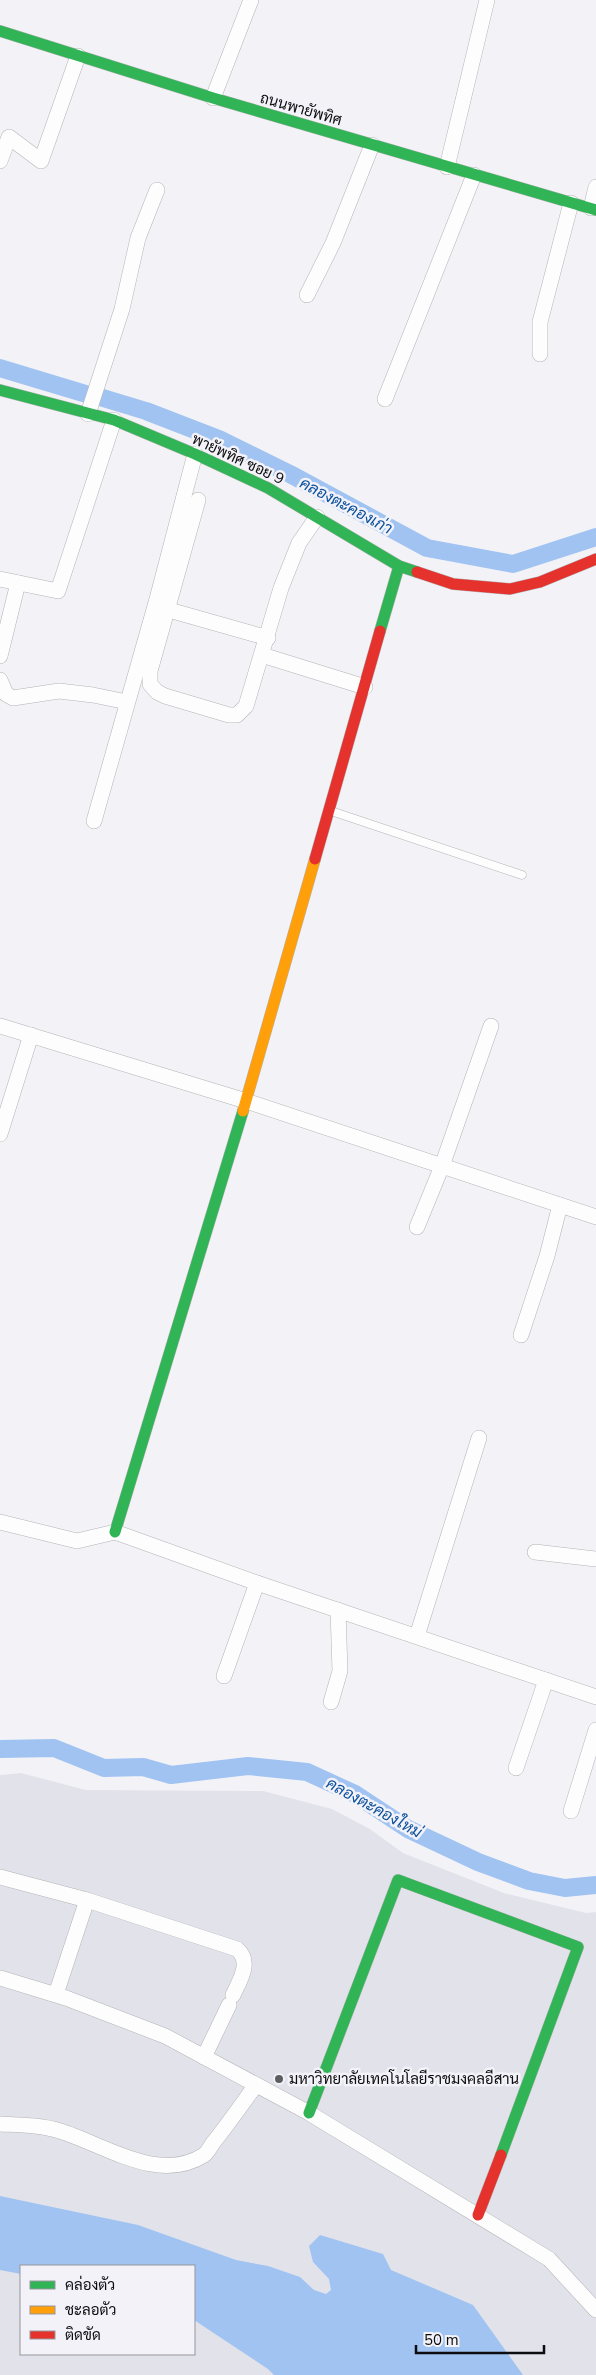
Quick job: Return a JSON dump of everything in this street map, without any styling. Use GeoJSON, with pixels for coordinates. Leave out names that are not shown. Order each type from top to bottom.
{"type":"FeatureCollection","features":[{"type":"Feature","properties":{"kind":"street"},"geometry":{"type":"LineString","coordinates":[[213,98],[251,0]]}},
{"type":"Feature","properties":{"kind":"street"},"geometry":{"type":"LineString","coordinates":[[447,167],[487,0]]}},
{"type":"Feature","properties":{"kind":"street","name":"ถนนพายัพทิศ"},"geometry":{"type":"LineString","coordinates":[[0,31],[213,98],[593,209]]}},
{"type":"Feature","properties":{"kind":"street"},"geometry":{"type":"LineString","coordinates":[[0,161],[8,137],[41,161],[78,56]]}},
{"type":"Feature","properties":{"kind":"street"},"geometry":{"type":"LineString","coordinates":[[307,295],[333,243],[372,145]]}},
{"type":"Feature","properties":{"kind":"street"},"geometry":{"type":"LineString","coordinates":[[385,399],[474,175]]}},
{"type":"Feature","properties":{"kind":"street"},"geometry":{"type":"LineString","coordinates":[[593,209],[596,187]]}},
{"type":"Feature","properties":{"kind":"street"},"geometry":{"type":"LineString","coordinates":[[88,414],[122,308],[138,238],[157,190]]}},
{"type":"Feature","properties":{"kind":"street"},"geometry":{"type":"LineString","coordinates":[[540,354],[540,322],[571,203]]}},
{"type":"Feature","properties":{"kind":"street","name":"พายัพทิศ ซอย 9"},"geometry":{"type":"LineString","coordinates":[[0,390],[114,420],[195,454],[268,488],[399,566],[453,584],[510,589],[540,582],[596,559]]}},
{"type":"Feature","properties":{"kind":"street"},"geometry":{"type":"LineString","coordinates":[[0,579],[58,591],[114,420]]}},
{"type":"Feature","properties":{"kind":"street"},"geometry":{"type":"LineString","coordinates":[[94,821],[158,599],[195,454]]}},
{"type":"Feature","properties":{"kind":"street"},"geometry":{"type":"LineString","coordinates":[[198,500],[169,610],[150,671],[150,684],[156,692],[214,712],[237,715],[246,706],[268,638],[281,588],[299,543],[317,517]]}},
{"type":"Feature","properties":{"kind":"street"},"geometry":{"type":"LineString","coordinates":[[109,1533],[331,811],[399,566]]}},
{"type":"Feature","properties":{"kind":"street"},"geometry":{"type":"LineString","coordinates":[[0,656],[18,583]]}},
{"type":"Feature","properties":{"kind":"street"},"geometry":{"type":"LineString","coordinates":[[169,610],[268,638]]}},
{"type":"Feature","properties":{"kind":"street"},"geometry":{"type":"LineString","coordinates":[[262,655],[365,687]]}},
{"type":"Feature","properties":{"kind":"street"},"geometry":{"type":"LineString","coordinates":[[0,680],[6,694],[13,698],[59,691],[127,702]]}},
{"type":"Feature","properties":{"kind":"street"},"geometry":{"type":"LineString","coordinates":[[0,1026],[241,1100],[596,1217]]}},
{"type":"Feature","properties":{"kind":"street"},"geometry":{"type":"LineString","coordinates":[[417,1227],[442,1166],[490,1026]]}},
{"type":"Feature","properties":{"kind":"street"},"geometry":{"type":"LineString","coordinates":[[0,1134],[31,1036]]}},
{"type":"Feature","properties":{"kind":"street"},"geometry":{"type":"LineString","coordinates":[[521,1335],[547,1256],[560,1206]]}},
{"type":"Feature","properties":{"kind":"street"},"geometry":{"type":"LineString","coordinates":[[417,1636],[479,1438]]}},
{"type":"Feature","properties":{"kind":"street"},"geometry":{"type":"LineString","coordinates":[[0,1522],[76,1541],[109,1533],[596,1697]]}},
{"type":"Feature","properties":{"kind":"street"},"geometry":{"type":"LineString","coordinates":[[535,1552],[596,1559]]}},
{"type":"Feature","properties":{"kind":"street"},"geometry":{"type":"LineString","coordinates":[[224,1676],[257,1583]]}},
{"type":"Feature","properties":{"kind":"street"},"geometry":{"type":"LineString","coordinates":[[331,1702],[340,1671],[338,1610]]}},
{"type":"Feature","properties":{"kind":"street"},"geometry":{"type":"LineString","coordinates":[[516,1768],[546,1680]]}},
{"type":"Feature","properties":{"kind":"street"},"geometry":{"type":"LineString","coordinates":[[571,1811],[596,1730]]}},
{"type":"Feature","properties":{"kind":"street"},"geometry":{"type":"LineString","coordinates":[[0,1876],[87,1900],[237,1949],[243,1955],[245,1965],[204,2057]]}},
{"type":"Feature","properties":{"kind":"street"},"geometry":{"type":"LineString","coordinates":[[308,2113],[398,1880],[578,1947],[478,2215]]}},
{"type":"Feature","properties":{"kind":"street"},"geometry":{"type":"LineString","coordinates":[[56,1994],[87,1900]]}},
{"type":"Feature","properties":{"kind":"street"},"geometry":{"type":"LineString","coordinates":[[0,1978],[56,1994],[165,2036],[308,2113],[549,2259],[596,2310]]}},
{"type":"Feature","properties":{"kind":"street"},"geometry":{"type":"LineString","coordinates":[[0,2124],[43,2126],[104,2147],[128,2158],[150,2164],[173,2167],[206,2154],[256,2085]]}},
{"type":"Feature","properties":{"kind":"lane"},"geometry":{"type":"LineString","coordinates":[[331,811],[522,875]]}},
{"type":"Feature","properties":{"kind":"shaded area","name":"มหาวิทยาลัยเทคโนโลยีราชมงคลอีสาน"},"geometry":{"type":"Polygon","coordinates":[[[21,1773],[86,1790],[263,1791],[332,1809],[370,1829],[403,1853],[504,1893],[586,1913],[596,1912],[596,2375],[0,2375],[0,1775],[21,1773]]]}},
{"type":"Feature","properties":{"kind":"water"},"geometry":{"type":"Polygon","coordinates":[[[0,2196],[138,2225],[236,2260],[268,2266],[300,2277],[314,2290],[326,2294],[331,2290],[329,2279],[313,2262],[309,2246],[320,2235],[383,2254],[391,2270],[473,2305],[523,2375],[274,2375],[268,2369],[195,2321],[195,2265],[20,2265],[20,2274],[0,2270],[0,2196]]]}},
{"type":"Feature","properties":{"kind":"waterway","name":"คลองตะคองเก่า"},"geometry":{"type":"LineString","coordinates":[[0,368],[86,394]]}},
{"type":"Feature","properties":{"kind":"waterway","name":"คลองตะคองเก่า"},"geometry":{"type":"LineString","coordinates":[[103,398],[146,411],[221,440],[290,474],[427,548],[513,564],[596,537]]}},
{"type":"Feature","properties":{"kind":"waterway","name":"คลองตะคองใหม่"},"geometry":{"type":"LineString","coordinates":[[0,1749],[54,1748],[104,1768],[143,1767],[171,1775],[248,1766],[307,1772],[355,1794],[408,1829],[478,1862],[529,1881],[565,1888],[596,1885]]}},
{"type":"Feature","properties":{"kind":"traffic: fast"},"geometry":{"type":"LineString","coordinates":[[0,31],[213,98],[596,210]]}},
{"type":"Feature","properties":{"kind":"traffic: fast"},"geometry":{"type":"LineString","coordinates":[[0,390],[114,420],[195,454],[268,488],[399,566],[417,572]]}},
{"type":"Feature","properties":{"kind":"traffic: fast"},"geometry":{"type":"LineString","coordinates":[[380,631],[399,566]]}},
{"type":"Feature","properties":{"kind":"traffic: fast"},"geometry":{"type":"LineString","coordinates":[[115,1532],[243,1111]]}},
{"type":"Feature","properties":{"kind":"traffic: fast"},"geometry":{"type":"LineString","coordinates":[[309,2113],[398,1880],[578,1947],[501,2155]]}},
{"type":"Feature","properties":{"kind":"traffic: slow"},"geometry":{"type":"LineString","coordinates":[[243,1111],[315,859]]}},
{"type":"Feature","properties":{"kind":"traffic: jam"},"geometry":{"type":"LineString","coordinates":[[417,572],[453,584],[510,589],[540,582],[596,559]]}},
{"type":"Feature","properties":{"kind":"traffic: jam"},"geometry":{"type":"LineString","coordinates":[[315,859],[380,631]]}},
{"type":"Feature","properties":{"kind":"traffic: jam"},"geometry":{"type":"LineString","coordinates":[[478,2215],[501,2155]]}},
{"type":"Feature","properties":{"kind":"place","name":"มหาวิทยาลัยเทคโนโลยีราชมงคลอีสาน"},"geometry":{"type":"Point","coordinates":[279,2079]}}]}
